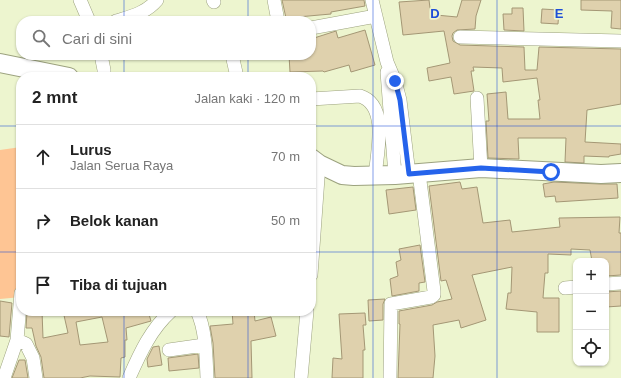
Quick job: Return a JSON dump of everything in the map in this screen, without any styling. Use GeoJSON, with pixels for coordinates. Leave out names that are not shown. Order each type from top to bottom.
{"type":"FeatureCollection","features":[{"type":"Feature","properties":{"kind":"main road"},"geometry":{"type":"LineString","coordinates":[[0,63],[44,72]]}},
{"type":"Feature","properties":{"kind":"main road"},"geometry":{"type":"LineString","coordinates":[[316,161],[342,174],[354,176],[408,174],[481,168],[601,174],[621,173]]}},
{"type":"Feature","properties":{"kind":"street"},"geometry":{"type":"LineString","coordinates":[[80,0],[86,16]]}},
{"type":"Feature","properties":{"kind":"street"},"geometry":{"type":"LineString","coordinates":[[132,16],[141,13],[152,6],[157,0]]}},
{"type":"Feature","properties":{"kind":"street"},"geometry":{"type":"LineString","coordinates":[[274,0],[277,16]]}},
{"type":"Feature","properties":{"kind":"street"},"geometry":{"type":"LineString","coordinates":[[372,0],[387,62],[408,174],[434,291],[434,295],[431,297],[391,304],[390,378]]}},
{"type":"Feature","properties":{"kind":"street"},"geometry":{"type":"LineString","coordinates":[[316,27],[376,16]]}},
{"type":"Feature","properties":{"kind":"street"},"geometry":{"type":"LineString","coordinates":[[460,37],[621,41]]}},
{"type":"Feature","properties":{"kind":"street"},"geometry":{"type":"LineString","coordinates":[[102,60],[103,72]]}},
{"type":"Feature","properties":{"kind":"street"},"geometry":{"type":"LineString","coordinates":[[233,60],[236,72]]}},
{"type":"Feature","properties":{"kind":"street"},"geometry":{"type":"LineString","coordinates":[[316,99],[360,96],[368,98],[373,103],[379,124],[379,139],[374,176]]}},
{"type":"Feature","properties":{"kind":"street"},"geometry":{"type":"LineString","coordinates":[[478,98],[481,168]]}},
{"type":"Feature","properties":{"kind":"street"},"geometry":{"type":"LineString","coordinates":[[609,284],[621,283]]}},
{"type":"Feature","properties":{"kind":"street"},"geometry":{"type":"LineString","coordinates":[[4,378],[17,340],[19,316]]}},
{"type":"Feature","properties":{"kind":"street"},"geometry":{"type":"LineString","coordinates":[[129,378],[142,347],[166,316]]}},
{"type":"Feature","properties":{"kind":"street"},"geometry":{"type":"LineString","coordinates":[[199,316],[202,322],[207,378]]}},
{"type":"Feature","properties":{"kind":"street"},"geometry":{"type":"LineString","coordinates":[[300,378],[306,316]]}},
{"type":"Feature","properties":{"kind":"street"},"geometry":{"type":"LineString","coordinates":[[17,340],[26,344],[33,358],[36,378]]}},
{"type":"Feature","properties":{"kind":"street"},"geometry":{"type":"LineString","coordinates":[[169,350],[204,345]]}},
{"type":"Feature","properties":{"kind":"shaded area"},"geometry":{"type":"Polygon","coordinates":[[[16,148],[16,297],[0,299],[0,150],[16,148]]]}},
{"type":"Feature","properties":{"kind":"building"},"geometry":{"type":"Polygon","coordinates":[[[282,0],[364,0],[365,6],[331,12],[331,14],[286,16],[282,0]]]}},
{"type":"Feature","properties":{"kind":"building"},"geometry":{"type":"Polygon","coordinates":[[[429,0],[431,16],[457,17],[462,0],[481,0],[476,16],[475,29],[457,30],[453,33],[453,41],[460,45],[524,47],[525,70],[537,70],[539,47],[621,49],[621,104],[587,110],[585,142],[621,144],[621,154],[609,157],[584,156],[584,163],[565,162],[566,138],[518,138],[519,159],[488,158],[486,121],[489,121],[487,94],[506,92],[508,119],[540,119],[538,100],[540,100],[537,78],[503,82],[502,68],[473,67],[474,71],[471,71],[474,91],[454,94],[451,77],[429,81],[427,68],[450,63],[444,31],[403,35],[399,2],[429,0]]]}},
{"type":"Feature","properties":{"kind":"building"},"geometry":{"type":"Polygon","coordinates":[[[581,0],[621,0],[621,29],[611,28],[612,11],[581,10],[581,0]]]}},
{"type":"Feature","properties":{"kind":"building"},"geometry":{"type":"Polygon","coordinates":[[[512,8],[523,8],[524,31],[504,30],[503,14],[512,14],[512,8]]]}},
{"type":"Feature","properties":{"kind":"building"},"geometry":{"type":"Polygon","coordinates":[[[542,9],[559,10],[558,24],[541,23],[542,9]]]}},
{"type":"Feature","properties":{"kind":"building"},"geometry":{"type":"Polygon","coordinates":[[[365,30],[375,65],[351,72],[349,65],[324,72],[290,72],[289,60],[316,60],[316,37],[336,31],[338,38],[365,30]]]}},
{"type":"Feature","properties":{"kind":"building"},"geometry":{"type":"Polygon","coordinates":[[[460,182],[462,189],[477,187],[483,223],[510,220],[512,232],[560,227],[559,218],[620,217],[619,233],[621,233],[621,275],[609,276],[609,258],[591,258],[590,250],[571,249],[571,255],[548,254],[548,273],[545,273],[543,298],[559,298],[559,332],[537,332],[537,312],[506,309],[508,293],[511,293],[512,267],[472,275],[486,320],[461,328],[459,320],[433,325],[435,356],[433,378],[398,378],[399,311],[432,305],[437,302],[452,299],[446,280],[441,281],[429,186],[460,182]]]}},
{"type":"Feature","properties":{"kind":"building"},"geometry":{"type":"Polygon","coordinates":[[[554,182],[617,184],[618,198],[556,202],[555,196],[545,197],[543,184],[554,182]]]}},
{"type":"Feature","properties":{"kind":"building"},"geometry":{"type":"Polygon","coordinates":[[[413,187],[416,210],[389,214],[386,190],[413,187]]]}},
{"type":"Feature","properties":{"kind":"building"},"geometry":{"type":"Polygon","coordinates":[[[420,245],[425,282],[419,283],[419,291],[392,296],[390,279],[398,276],[396,262],[401,260],[399,249],[420,245]]]}},
{"type":"Feature","properties":{"kind":"building"},"geometry":{"type":"Polygon","coordinates":[[[621,291],[621,306],[609,307],[609,292],[621,291]]]}},
{"type":"Feature","properties":{"kind":"building"},"geometry":{"type":"Polygon","coordinates":[[[385,299],[383,304],[383,320],[369,321],[368,300],[385,299]]]}},
{"type":"Feature","properties":{"kind":"building"},"geometry":{"type":"Polygon","coordinates":[[[0,301],[12,303],[9,337],[0,336],[0,301]]]}},
{"type":"Feature","properties":{"kind":"building"},"geometry":{"type":"Polygon","coordinates":[[[365,313],[366,325],[363,325],[365,350],[363,350],[363,378],[332,378],[333,358],[342,359],[339,314],[365,313]]]}},
{"type":"Feature","properties":{"kind":"building"},"geometry":{"type":"Polygon","coordinates":[[[27,316],[42,316],[43,338],[68,333],[64,316],[150,316],[151,321],[126,328],[127,340],[125,340],[125,357],[121,358],[120,377],[90,376],[80,378],[44,378],[41,357],[36,346],[32,328],[26,328],[27,316]],[[102,317],[76,322],[80,345],[108,342],[102,317]]]}},
{"type":"Feature","properties":{"kind":"building"},"geometry":{"type":"Polygon","coordinates":[[[232,316],[254,316],[255,321],[271,317],[276,336],[251,341],[252,378],[215,378],[213,343],[210,326],[233,324],[232,316]]]}},
{"type":"Feature","properties":{"kind":"building"},"geometry":{"type":"Polygon","coordinates":[[[159,346],[162,365],[148,367],[147,359],[153,347],[159,346]]]}},
{"type":"Feature","properties":{"kind":"building"},"geometry":{"type":"Polygon","coordinates":[[[198,354],[199,368],[169,371],[168,358],[198,354]]]}},
{"type":"Feature","properties":{"kind":"building"},"geometry":{"type":"Polygon","coordinates":[[[19,360],[25,360],[28,378],[12,378],[19,360]]]}},
{"type":"Feature","properties":{"kind":"route"},"geometry":{"type":"LineString","coordinates":[[395,81],[400,100],[409,174],[481,168],[551,172]]}}]}
